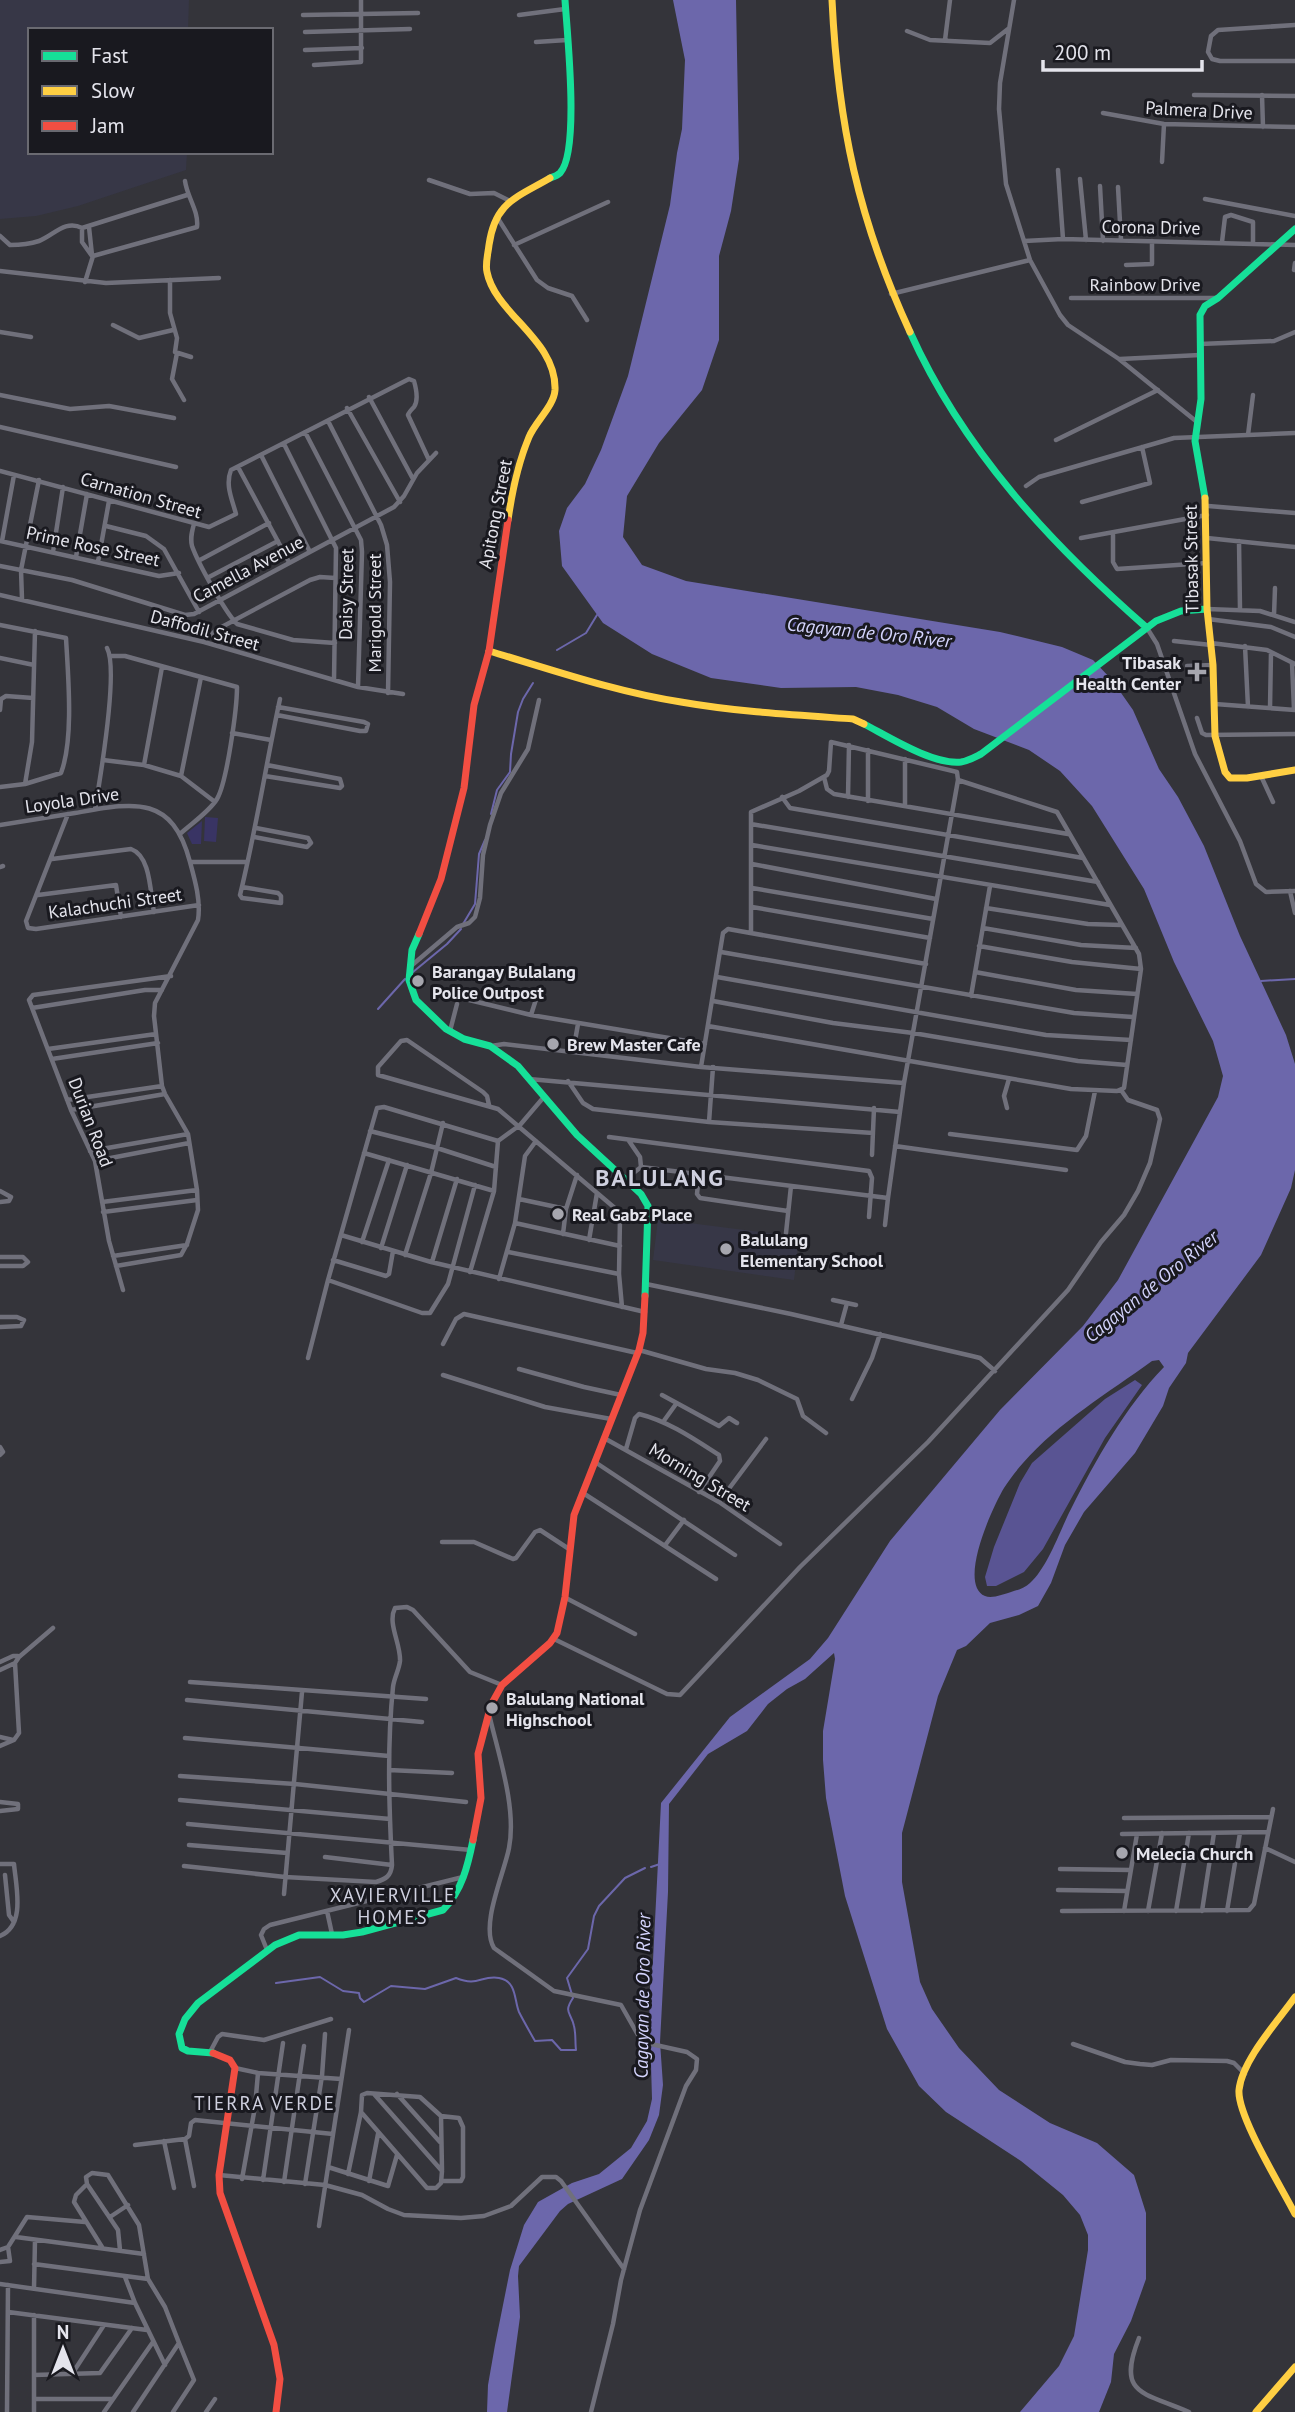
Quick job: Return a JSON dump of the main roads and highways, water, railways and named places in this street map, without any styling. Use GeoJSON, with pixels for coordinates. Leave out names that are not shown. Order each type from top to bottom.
{"type":"FeatureCollection","features":[{"type":"Feature","properties":{"kind":"water","name":"Cagayan de Oro River"},"geometry":{"type":"Polygon","coordinates":[[[673,0],[736,0],[739,159],[731,211],[719,256],[719,340],[702,390],[659,443],[627,496],[623,537],[642,565],[686,581],[1000,632],[1062,647],[1093,660],[1112,680],[1133,710],[1159,769],[1178,797],[1204,846],[1240,936],[1286,1035],[1295,1064],[1295,1170],[1291,1188],[1261,1255],[1188,1353],[1186,1363],[1169,1388],[1163,1406],[1135,1453],[1084,1512],[1065,1545],[1051,1583],[1038,1606],[1019,1615],[990,1623],[966,1646],[957,1650],[938,1696],[902,1833],[902,1882],[920,1982],[932,2009],[959,2048],[999,2090],[1050,2123],[1097,2143],[1134,2175],[1146,2213],[1146,2279],[1131,2321],[1114,2354],[1111,2382],[1099,2412],[1020,2412],[1059,2366],[1074,2336],[1088,2235],[1080,2215],[1063,2195],[1021,2161],[946,2112],[919,2086],[887,2029],[845,1896],[826,1798],[823,1731],[834,1653],[805,1679],[768,1704],[747,1731],[708,1754],[669,1804],[668,1892],[660,2042],[663,2085],[659,2115],[649,2140],[622,2179],[568,2204],[519,2266],[520,2317],[507,2412],[487,2412],[488,2385],[495,2345],[510,2270],[524,2225],[538,2202],[572,2183],[599,2174],[631,2148],[647,2121],[652,2099],[649,1996],[661,1803],[730,1717],[810,1659],[828,1638],[890,1541],[1000,1410],[1083,1326],[1118,1280],[1218,1097],[1223,1076],[1213,1041],[1174,962],[1144,889],[1092,806],[1060,771],[1029,750],[974,729],[937,707],[898,695],[856,687],[781,688],[711,678],[652,654],[603,623],[562,566],[559,531],[567,508],[585,484],[601,450],[628,376],[670,205],[682,129],[685,60],[673,0]],[[1159,1360],[1152,1361],[1068,1421],[1015,1472],[999,1497],[980,1544],[975,1577],[977,1589],[985,1596],[994,1597],[1019,1590],[1036,1576],[1112,1435],[1164,1367],[1159,1360]]]}},
{"type":"Feature","properties":{"kind":"waterway"},"geometry":{"type":"LineString","coordinates":[[557,650],[586,633],[597,615]]}},
{"type":"Feature","properties":{"kind":"waterway"},"geometry":{"type":"LineString","coordinates":[[491,814],[497,790],[510,772],[518,712],[533,683]]}},
{"type":"Feature","properties":{"kind":"waterway"},"geometry":{"type":"LineString","coordinates":[[463,924],[475,904],[479,854],[485,840]]}},
{"type":"Feature","properties":{"kind":"waterway"},"geometry":{"type":"LineString","coordinates":[[413,972],[461,929]]}},
{"type":"Feature","properties":{"kind":"waterway"},"geometry":{"type":"LineString","coordinates":[[378,1009],[405,979]]}},
{"type":"Feature","properties":{"kind":"waterway"},"geometry":{"type":"LineString","coordinates":[[1261,981],[1295,979]]}},
{"type":"Feature","properties":{"kind":"waterway"},"geometry":{"type":"LineString","coordinates":[[651,1867],[660,1864]]}},
{"type":"Feature","properties":{"kind":"waterway"},"geometry":{"type":"LineString","coordinates":[[276,1983],[320,1977],[343,1991],[359,1993],[364,2002],[391,1986],[425,1989],[456,1978],[469,1981],[499,1978],[512,1987],[519,2012],[535,2041],[552,2040],[561,2050],[576,2050],[575,2029],[568,2010],[573,1998],[567,1978],[588,1949],[594,1916],[599,1906],[625,1878],[645,1868]]}},
{"type":"Feature","properties":{"kind":"place","name":"Tibasak Health Center"},"geometry":{"type":"Point","coordinates":[1197,672]}},
{"type":"Feature","properties":{"kind":"place","name":"Barangay Bulalang Police Outpost"},"geometry":{"type":"Point","coordinates":[418,981]}},
{"type":"Feature","properties":{"kind":"place","name":"Brew Master Cafe"},"geometry":{"type":"Point","coordinates":[553,1044]}},
{"type":"Feature","properties":{"kind":"place","name":"Real Gabz Place"},"geometry":{"type":"Point","coordinates":[558,1214]}},
{"type":"Feature","properties":{"kind":"place","name":"Balulang Elementary School"},"geometry":{"type":"Point","coordinates":[726,1249]}},
{"type":"Feature","properties":{"kind":"place","name":"Balulang National Highschool"},"geometry":{"type":"Point","coordinates":[492,1708]}},
{"type":"Feature","properties":{"kind":"place","name":"Melecia Church"},"geometry":{"type":"Point","coordinates":[1122,1853]}},
{"type":"Feature","properties":{"kind":"district","name":"BALULANG"},"geometry":{"type":"Point","coordinates":[660,1177]}},
{"type":"Feature","properties":{"kind":"district","name":"XAVIERVILLE HOMES"},"geometry":{"type":"Point","coordinates":[393,1906]}},
{"type":"Feature","properties":{"kind":"district","name":"TIERRA VERDE"},"geometry":{"type":"Point","coordinates":[265,2103]}}]}
